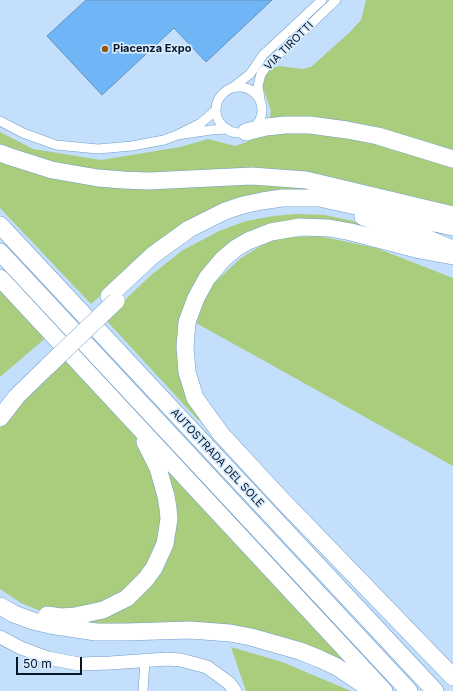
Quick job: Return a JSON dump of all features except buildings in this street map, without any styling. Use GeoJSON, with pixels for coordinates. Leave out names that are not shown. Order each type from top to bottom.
{"type":"FeatureCollection","features":[{"type":"Feature","properties":{"kind":"highway"},"geometry":{"type":"LineString","coordinates":[[246,132],[285,124],[347,130],[378,136],[453,159]]}},
{"type":"Feature","properties":{"kind":"highway"},"geometry":{"type":"LineString","coordinates":[[0,153],[52,170],[111,179],[149,181],[252,176],[306,180],[453,215]]}},
{"type":"Feature","properties":{"kind":"highway"},"geometry":{"type":"LineString","coordinates":[[0,403],[20,379],[44,362],[113,298],[154,255],[189,229],[225,211],[243,205],[282,198],[319,198],[453,228]]}},
{"type":"Feature","properties":{"kind":"highway"},"geometry":{"type":"LineString","coordinates":[[113,298],[153,266],[193,238],[239,216],[276,208],[310,207],[356,215],[424,237],[453,249]]}},
{"type":"Feature","properties":{"kind":"highway","name":"AUTOSTRADA DEL SOLE"},"geometry":{"type":"LineString","coordinates":[[0,225],[435,691]]}},
{"type":"Feature","properties":{"kind":"highway"},"geometry":{"type":"LineString","coordinates":[[453,256],[414,249],[351,232],[314,226],[284,228],[259,236],[236,248],[215,268],[208,278],[196,298],[187,322],[184,347],[187,372],[195,398],[211,422],[281,499],[453,677]]}},
{"type":"Feature","properties":{"kind":"highway","name":"AUTOSTRADA DEL SOLE"},"geometry":{"type":"LineString","coordinates":[[0,252],[409,691]]}},
{"type":"Feature","properties":{"kind":"highway"},"geometry":{"type":"LineString","coordinates":[[0,278],[384,691]]}},
{"type":"Feature","properties":{"kind":"highway"},"geometry":{"type":"LineString","coordinates":[[0,418],[44,362]]}},
{"type":"Feature","properties":{"kind":"highway"},"geometry":{"type":"LineString","coordinates":[[0,594],[23,608],[47,615],[61,617],[90,614],[103,610],[126,598],[146,579],[154,568],[165,544],[169,519],[166,496],[158,468],[151,454],[138,431],[124,412]]}},
{"type":"Feature","properties":{"kind":"highway"},"geometry":{"type":"LineString","coordinates":[[0,606],[33,622],[96,632],[190,630],[230,633],[251,637],[300,650],[337,667],[373,691]]}},
{"type":"Feature","properties":{"kind":"street","name":"VIA TIROTTI"},"geometry":{"type":"LineString","coordinates":[[231,88],[250,74],[263,55],[322,0]]}},
{"type":"Feature","properties":{"kind":"street","name":"VIA TIROTTI"},"geometry":{"type":"LineString","coordinates":[[260,99],[258,86],[261,74],[267,66],[336,0]]}},
{"type":"Feature","properties":{"kind":"street"},"geometry":{"type":"LineString","coordinates":[[177,135],[205,130],[228,129],[246,132],[251,129],[259,121],[262,110],[260,99],[244,87],[231,88],[220,97],[217,103],[216,110],[219,121],[228,129]]}},
{"type":"Feature","properties":{"kind":"street"},"geometry":{"type":"LineString","coordinates":[[0,121],[23,133],[56,145],[98,149],[132,146],[164,140],[201,123],[216,110]]}},
{"type":"Feature","properties":{"kind":"street"},"geometry":{"type":"LineString","coordinates":[[0,637],[36,654],[64,662],[93,664],[167,659],[197,663],[207,667],[217,674],[229,683],[235,691]]}},
{"type":"Feature","properties":{"kind":"street"},"geometry":{"type":"LineString","coordinates":[[143,691],[145,661]]}},
{"type":"Feature","properties":{"kind":"green space"},"geometry":{"type":"Polygon","coordinates":[[[366,0],[453,0],[453,155],[269,121],[271,111],[263,88],[263,82],[267,73],[272,68],[279,66],[302,69],[311,67],[350,32],[361,20],[366,0]]]}},
{"type":"Feature","properties":{"kind":"green space"},"geometry":{"type":"Polygon","coordinates":[[[0,132],[33,149],[101,160],[180,147],[208,139],[235,146],[269,132],[340,134],[453,163],[453,210],[367,186],[131,177],[58,167],[0,149],[0,132]]]}},
{"type":"Feature","properties":{"kind":"green space"},"geometry":{"type":"Polygon","coordinates":[[[0,158],[12,162],[227,184],[267,184],[309,189],[412,212],[264,197],[127,272],[91,304],[0,208],[0,158]]]}},
{"type":"Feature","properties":{"kind":"green space"},"geometry":{"type":"Polygon","coordinates":[[[296,214],[325,215],[353,221],[386,235],[258,232],[186,314],[200,418],[199,421],[105,319],[151,275],[183,250],[219,231],[246,221],[273,216],[296,214]]]}},
{"type":"Feature","properties":{"kind":"green space"},"geometry":{"type":"Polygon","coordinates":[[[319,236],[376,248],[453,278],[453,466],[196,323],[201,306],[214,283],[241,258],[274,238],[319,236]]]}},
{"type":"Feature","properties":{"kind":"green space"},"geometry":{"type":"Polygon","coordinates":[[[0,282],[48,336],[0,377],[0,282]]]}},
{"type":"Feature","properties":{"kind":"green space"},"geometry":{"type":"Polygon","coordinates":[[[67,356],[129,426],[144,448],[164,506],[157,553],[123,597],[57,613],[38,610],[21,603],[0,589],[0,426],[67,356]]]}},
{"type":"Feature","properties":{"kind":"green space"},"geometry":{"type":"Polygon","coordinates":[[[159,461],[359,672],[302,647],[124,630],[65,621],[105,615],[165,555],[159,461]]]}},
{"type":"Feature","properties":{"kind":"green space"},"geometry":{"type":"Polygon","coordinates":[[[231,647],[282,662],[351,691],[246,691],[231,647]]]}},
{"type":"Feature","properties":{"kind":"place","name":"Piacenza Expo"},"geometry":{"type":"Point","coordinates":[105,49]}}]}
